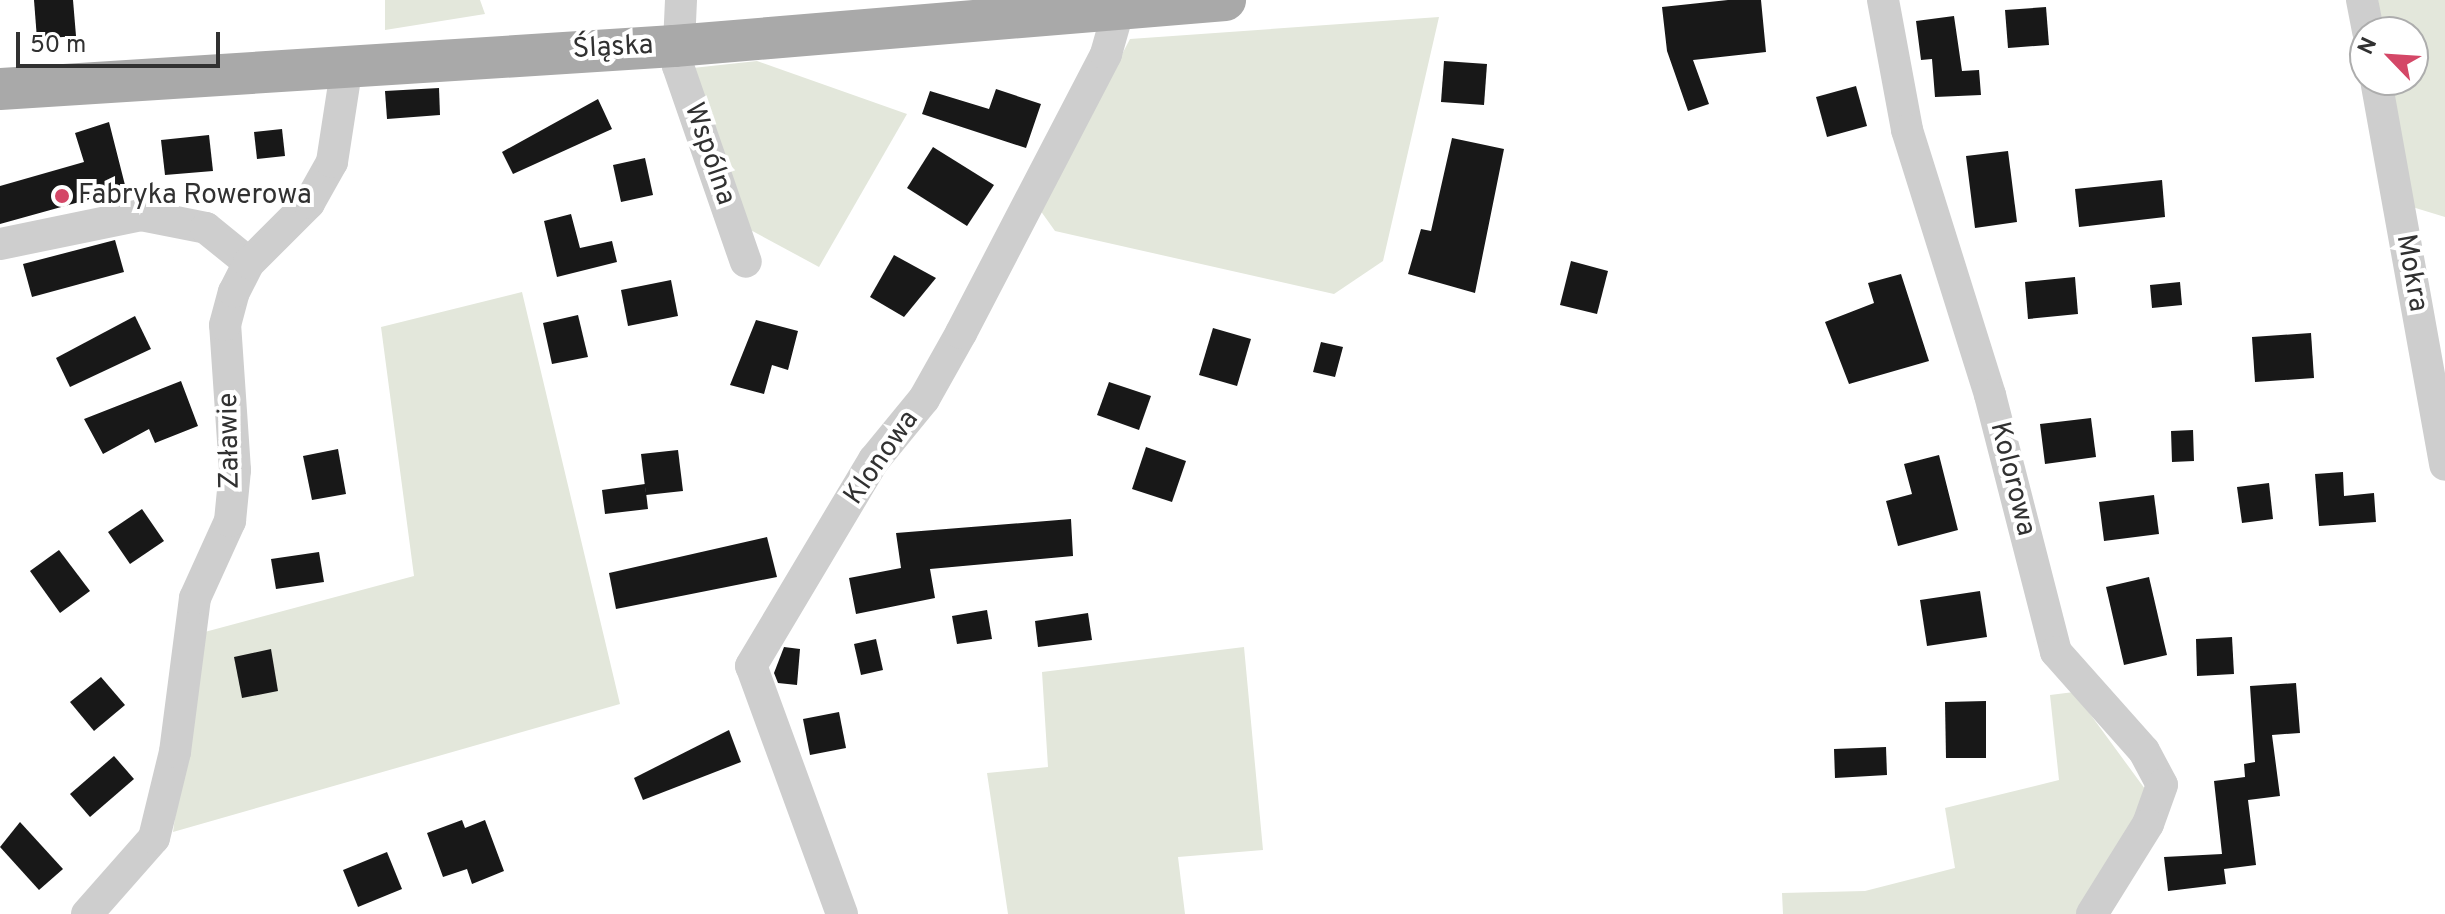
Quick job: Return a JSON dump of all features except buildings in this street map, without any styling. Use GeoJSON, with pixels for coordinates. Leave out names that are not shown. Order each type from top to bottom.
{"type":"FeatureCollection","features":[{"type":"Feature","properties":{"kind":"main road","name":"Śląska"},"geometry":{"type":"LineString","coordinates":[[0,89],[674,46],[1225,0]]}},
{"type":"Feature","properties":{"kind":"street"},"geometry":{"type":"LineString","coordinates":[[674,46],[681,0]]}},
{"type":"Feature","properties":{"kind":"street","name":"Kolorowa"},"geometry":{"type":"LineString","coordinates":[[1883,0],[1907,130],[1990,395],[2056,652],[2144,751],[2162,785],[2148,824],[2092,914]]}},
{"type":"Feature","properties":{"kind":"street","name":"Klonowa"},"geometry":{"type":"LineString","coordinates":[[842,914],[751,666],[874,460],[924,399],[961,333],[1106,54],[1119,8]]}},
{"type":"Feature","properties":{"kind":"street","name":"Wspólna"},"geometry":{"type":"LineString","coordinates":[[674,46],[746,262]]}},
{"type":"Feature","properties":{"kind":"street","name":"Załawie"},"geometry":{"type":"LineString","coordinates":[[87,914],[154,838],[175,752],[195,598],[230,521],[235,470],[225,325],[249,263],[309,203],[332,162],[347,65]]}},
{"type":"Feature","properties":{"kind":"street","name":"Mokra"},"geometry":{"type":"LineString","coordinates":[[2379,96],[2445,465]]}},
{"type":"Feature","properties":{"kind":"street"},"geometry":{"type":"LineString","coordinates":[[0,244],[141,215],[206,228],[249,263]]}},
{"type":"Feature","properties":{"kind":"shaded area"},"geometry":{"type":"Polygon","coordinates":[[[385,0],[480,0],[485,14],[385,30],[385,0]]]}},
{"type":"Feature","properties":{"kind":"shaded area"},"geometry":{"type":"Polygon","coordinates":[[[2378,0],[2445,0],[2445,217],[2409,206],[2392,96],[2429,96],[2429,16],[2380,16],[2378,0]]]}},
{"type":"Feature","properties":{"kind":"shaded area"},"geometry":{"type":"Polygon","coordinates":[[[1439,17],[1383,261],[1334,294],[1055,231],[1040,210],[1130,39],[1439,17]]]}},
{"type":"Feature","properties":{"kind":"shaded area"},"geometry":{"type":"Polygon","coordinates":[[[757,61],[907,114],[819,267],[721,214],[665,71],[757,61]]]}},
{"type":"Feature","properties":{"kind":"shaded area"},"geometry":{"type":"Polygon","coordinates":[[[522,292],[620,704],[173,832],[201,633],[414,576],[381,327],[522,292]]]}},
{"type":"Feature","properties":{"kind":"shaded area"},"geometry":{"type":"Polygon","coordinates":[[[1244,647],[1263,850],[1178,857],[1185,914],[1008,914],[987,773],[1048,767],[1042,672],[1244,647]]]}},
{"type":"Feature","properties":{"kind":"shaded area"},"geometry":{"type":"Polygon","coordinates":[[[2074,692],[2145,789],[2130,830],[2076,914],[1783,914],[1782,893],[1865,891],[1955,868],[1945,808],[2059,780],[2050,695],[2074,692]]]}},
{"type":"Feature","properties":{"kind":"place","name":"Fabryka Rowerowa"},"geometry":{"type":"Point","coordinates":[62,196]}}]}
